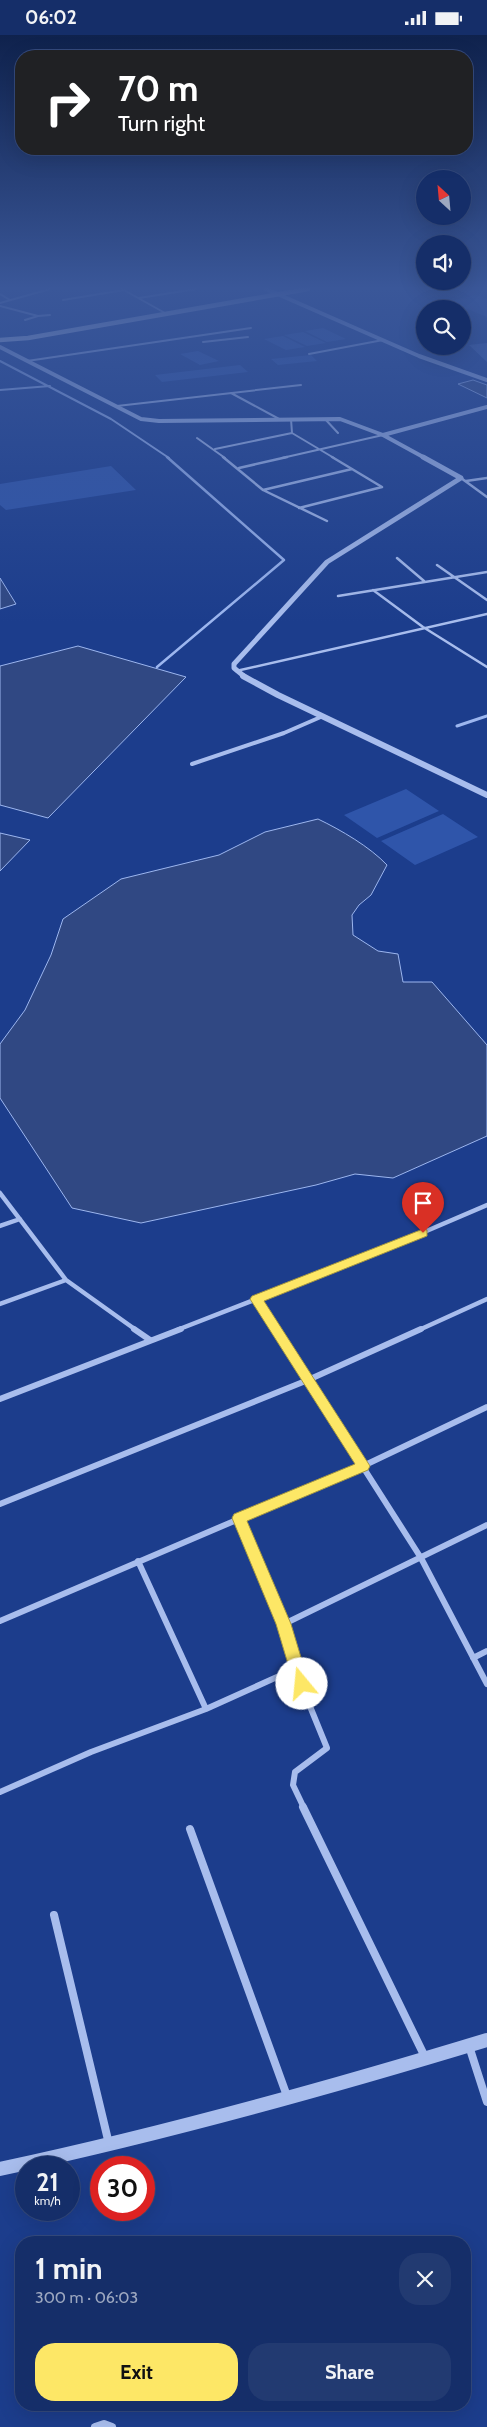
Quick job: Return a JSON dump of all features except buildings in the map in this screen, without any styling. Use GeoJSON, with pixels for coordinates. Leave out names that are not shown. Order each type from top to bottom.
{"type":"FeatureCollection","features":[{"type":"Feature","properties":{"kind":"street"},"geometry":{"type":"LineString","coordinates":[[106,401],[141,419],[340,419],[383,435],[463,480],[487,497]]}},
{"type":"Feature","properties":{"kind":"street"},"geometry":{"type":"LineString","coordinates":[[117,406],[164,401]]}},
{"type":"Feature","properties":{"kind":"street"},"geometry":{"type":"LineString","coordinates":[[246,401],[281,419]]}},
{"type":"Feature","properties":{"kind":"street"},"geometry":{"type":"LineString","coordinates":[[240,468],[321,451],[487,407]]}},
{"type":"Feature","properties":{"kind":"street"},"geometry":{"type":"LineString","coordinates":[[291,419],[292,433]]}},
{"type":"Feature","properties":{"kind":"street"},"geometry":{"type":"LineString","coordinates":[[325,419],[338,433]]}},
{"type":"Feature","properties":{"kind":"street"},"geometry":{"type":"LineString","coordinates":[[215,449],[292,433],[382,487],[299,508]]}},
{"type":"Feature","properties":{"kind":"street"},"geometry":{"type":"LineString","coordinates":[[197,438],[240,468],[263,490],[327,521]]}},
{"type":"Feature","properties":{"kind":"street"},"geometry":{"type":"LineString","coordinates":[[263,490],[352,469]]}},
{"type":"Feature","properties":{"kind":"street"},"geometry":{"type":"LineString","coordinates":[[487,478],[463,480],[386,527],[348,547],[327,562],[234,664],[236,671],[260,686],[487,795]]}},
{"type":"Feature","properties":{"kind":"street"},"geometry":{"type":"LineString","coordinates":[[398,558],[424,581]]}},
{"type":"Feature","properties":{"kind":"street"},"geometry":{"type":"LineString","coordinates":[[437,565],[487,601]]}},
{"type":"Feature","properties":{"kind":"street"},"geometry":{"type":"LineString","coordinates":[[338,596],[487,572]]}},
{"type":"Feature","properties":{"kind":"street"},"geometry":{"type":"LineString","coordinates":[[373,590],[423,627],[487,667]]}},
{"type":"Feature","properties":{"kind":"street"},"geometry":{"type":"LineString","coordinates":[[236,671],[487,614]]}},
{"type":"Feature","properties":{"kind":"street"},"geometry":{"type":"LineString","coordinates":[[192,764],[284,733],[323,716]]}},
{"type":"Feature","properties":{"kind":"street"},"geometry":{"type":"LineString","coordinates":[[0,1193],[66,1280],[150,1340]]}},
{"type":"Feature","properties":{"kind":"street"},"geometry":{"type":"LineString","coordinates":[[0,1399],[375,1253],[487,1205]]}},
{"type":"Feature","properties":{"kind":"street"},"geometry":{"type":"LineString","coordinates":[[0,1226],[20,1219]]}},
{"type":"Feature","properties":{"kind":"street"},"geometry":{"type":"LineString","coordinates":[[0,1304],[66,1280]]}},
{"type":"Feature","properties":{"kind":"street"},"geometry":{"type":"LineString","coordinates":[[256,1299],[421,1558],[487,1684]]}},
{"type":"Feature","properties":{"kind":"street"},"geometry":{"type":"LineString","coordinates":[[0,1504],[308,1380],[487,1299]]}},
{"type":"Feature","properties":{"kind":"street"},"geometry":{"type":"LineString","coordinates":[[0,1621],[364,1466],[487,1407]]}},
{"type":"Feature","properties":{"kind":"street"},"geometry":{"type":"LineString","coordinates":[[239,1518],[284,1624],[307,1699],[327,1748],[323,1753],[296,1769],[292,1776],[293,1785],[426,2059]]}},
{"type":"Feature","properties":{"kind":"street"},"geometry":{"type":"LineString","coordinates":[[284,1624],[487,1525]]}},
{"type":"Feature","properties":{"kind":"street"},"geometry":{"type":"LineString","coordinates":[[138,1561],[206,1709]]}},
{"type":"Feature","properties":{"kind":"street"},"geometry":{"type":"LineString","coordinates":[[473,1658],[487,1651]]}},
{"type":"Feature","properties":{"kind":"street"},"geometry":{"type":"LineString","coordinates":[[0,1792],[92,1752],[206,1709],[297,1668]]}},
{"type":"Feature","properties":{"kind":"street"},"geometry":{"type":"LineString","coordinates":[[190,1829],[288,2099]]}},
{"type":"Feature","properties":{"kind":"street"},"geometry":{"type":"LineString","coordinates":[[54,1915],[110,2147]]}},
{"type":"Feature","properties":{"kind":"street"},"geometry":{"type":"LineString","coordinates":[[0,2169],[110,2147],[288,2099],[487,2041]]}},
{"type":"Feature","properties":{"kind":"street"},"geometry":{"type":"LineString","coordinates":[[469,2046],[487,2102]]}},
{"type":"Feature","properties":{"kind":"street"},"geometry":{"type":"LineString","coordinates":[[96,2427],[101,2423],[109,2424],[112,2427]]}},
{"type":"Feature","properties":{"kind":"shaded area"},"geometry":{"type":"Polygon","coordinates":[[[111,466],[136,490],[6,510],[0,505],[0,484],[111,466]]]}},
{"type":"Feature","properties":{"kind":"shaded area"},"geometry":{"type":"Polygon","coordinates":[[[0,578],[16,604],[0,609],[0,578]]]}},
{"type":"Feature","properties":{"kind":"shaded area"},"geometry":{"type":"Polygon","coordinates":[[[78,646],[186,677],[48,818],[0,805],[0,666],[78,646]]]}},
{"type":"Feature","properties":{"kind":"shaded area"},"geometry":{"type":"Polygon","coordinates":[[[406,789],[439,811],[377,838],[344,815],[406,789]]]}},
{"type":"Feature","properties":{"kind":"shaded area"},"geometry":{"type":"Polygon","coordinates":[[[443,814],[478,837],[415,865],[381,841],[443,814]]]}},
{"type":"Feature","properties":{"kind":"shaded area"},"geometry":{"type":"Polygon","coordinates":[[[318,819],[355,839],[387,865],[371,895],[359,905],[352,915],[353,935],[378,951],[398,954],[403,982],[432,982],[487,1045],[487,1136],[393,1178],[355,1174],[316,1185],[141,1223],[72,1208],[0,1098],[0,1044],[25,1010],[51,955],[63,919],[121,879],[219,855],[265,832],[318,819]]]}},
{"type":"Feature","properties":{"kind":"shaded area"},"geometry":{"type":"Polygon","coordinates":[[[0,833],[30,840],[0,871],[0,833]]]}},
{"type":"Feature","properties":{"kind":"waterway"},"geometry":{"type":"LineString","coordinates":[[76,401],[111,419],[169,458]]}},
{"type":"Feature","properties":{"kind":"waterway"},"geometry":{"type":"LineString","coordinates":[[157,667],[284,560],[167,457]]}},
{"type":"Feature","properties":{"kind":"waterway"},"geometry":{"type":"LineString","coordinates":[[457,726],[487,716]]}},
{"type":"Feature","properties":{"kind":"route"},"geometry":{"type":"LineString","coordinates":[[302,1684],[284,1624],[239,1518],[364,1466],[256,1299],[423,1233]]}}]}
